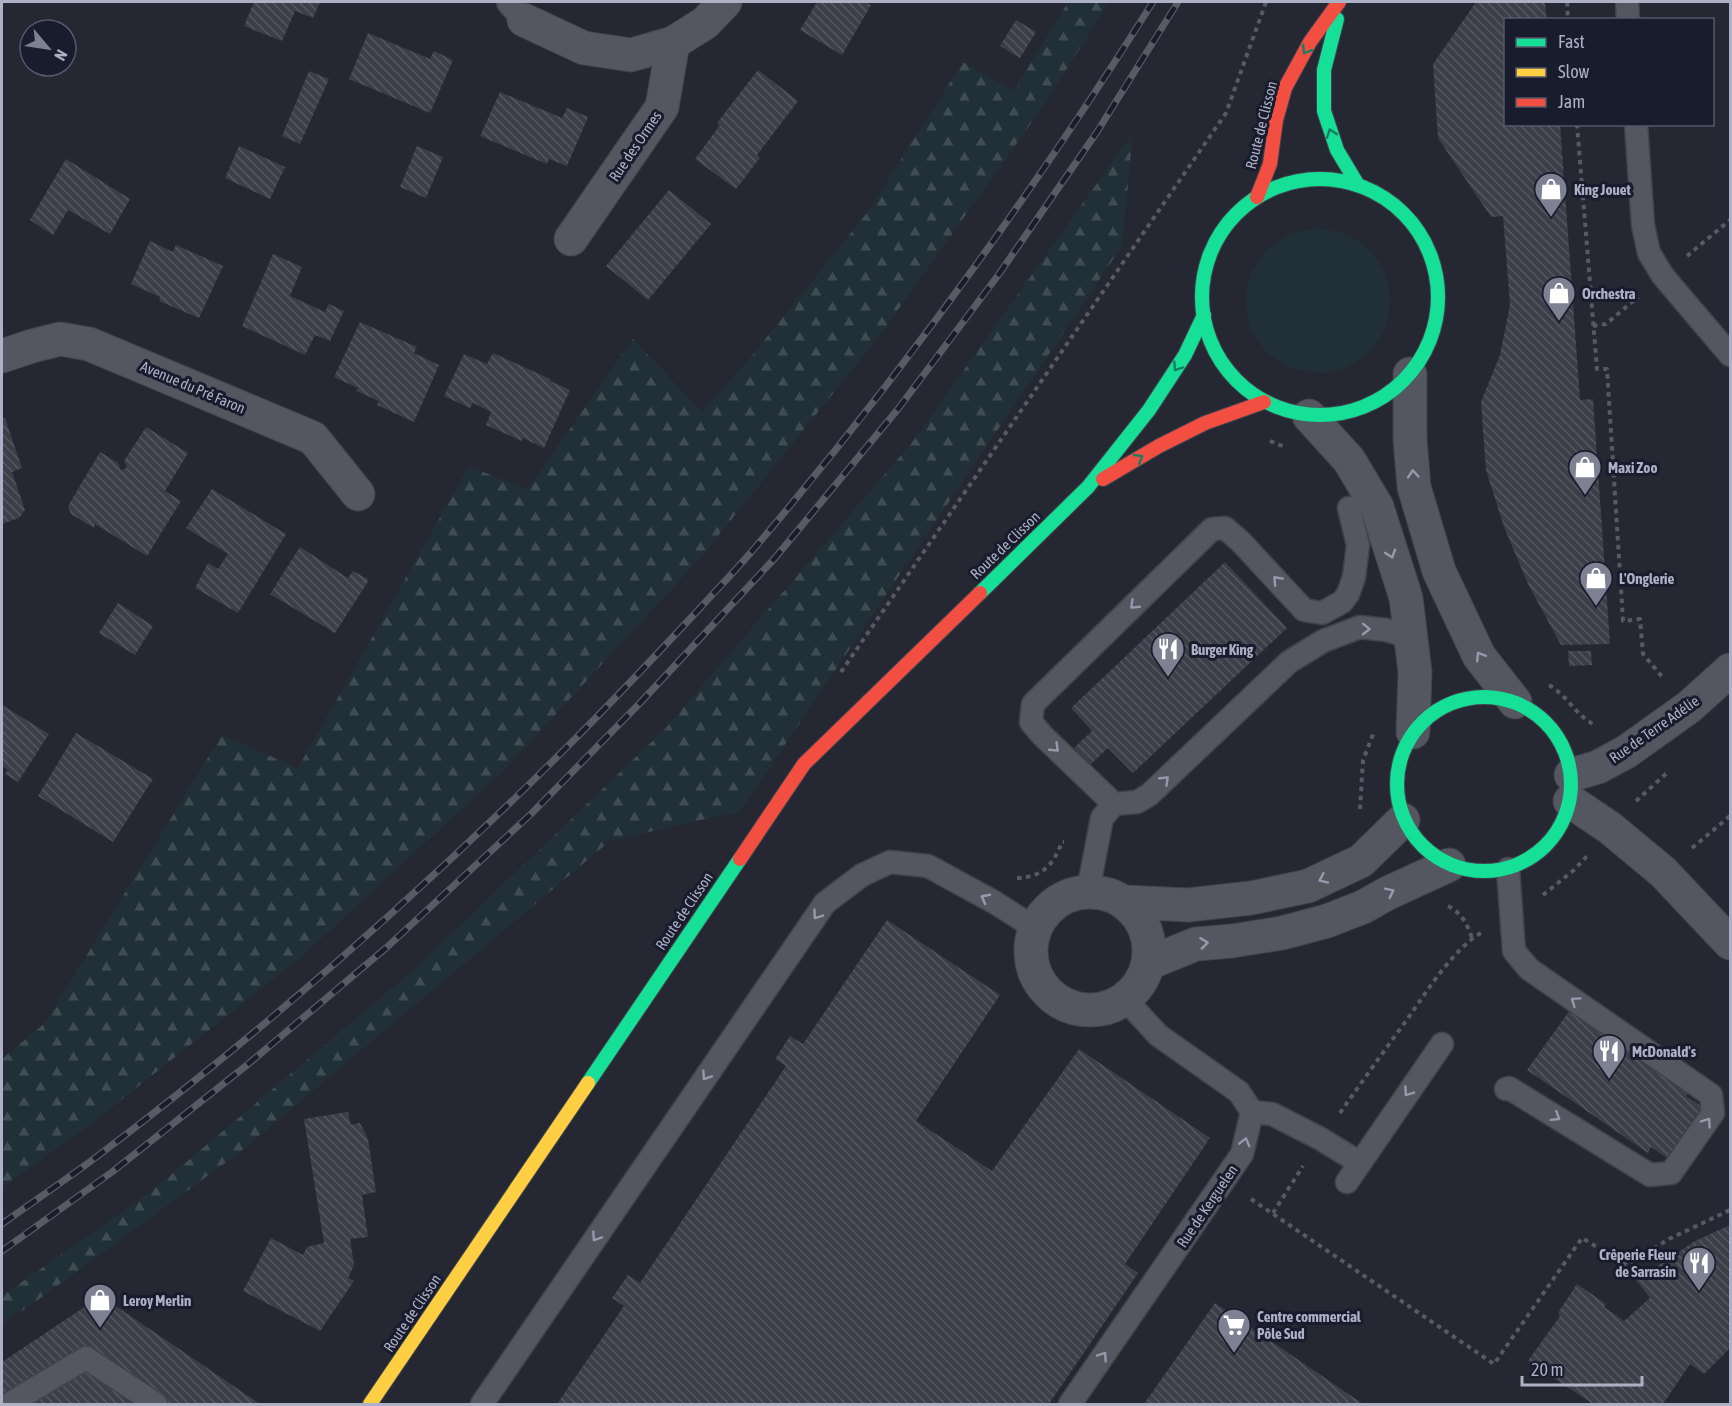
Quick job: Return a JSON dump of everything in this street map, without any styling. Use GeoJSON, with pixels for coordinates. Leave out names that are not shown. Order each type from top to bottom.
{"type":"FeatureCollection","features":[{"type":"Feature","properties":{"kind":"main road","name":"Route de Clisson"},"geometry":{"type":"LineString","coordinates":[[1340,2],[1324,70],[1324,111],[1337,150],[1358,185]]}},
{"type":"Feature","properties":{"kind":"main road","name":"Route de Clisson"},"geometry":{"type":"LineString","coordinates":[[1257,197],[1270,164],[1276,120],[1285,88],[1310,42],[1340,2]]}},
{"type":"Feature","properties":{"kind":"main road"},"geometry":{"type":"LineString","coordinates":[[1315,178],[1358,185],[1371,190],[1408,218],[1434,262],[1438,298],[1431,340],[1410,374],[1378,401],[1354,411],[1326,416],[1287,412],[1264,402],[1230,375],[1210,341],[1202,306],[1205,271],[1211,249],[1235,215],[1257,197],[1277,187],[1315,178]]}},
{"type":"Feature","properties":{"kind":"main road","name":"Route de Clisson"},"geometry":{"type":"LineString","coordinates":[[370,1404],[804,764],[1088,487],[1149,410],[1185,355],[1204,315]]}},
{"type":"Feature","properties":{"kind":"main road","name":"Route de Clisson"},"geometry":{"type":"LineString","coordinates":[[1088,487],[1159,446],[1205,423],[1264,402]]}},
{"type":"Feature","properties":{"kind":"main road"},"geometry":{"type":"LineString","coordinates":[[1493,697],[1515,702],[1536,714],[1553,731],[1565,752],[1570,788],[1562,825],[1546,846],[1529,860],[1508,869],[1479,872],[1449,865],[1430,855],[1414,839],[1404,820],[1397,798],[1397,775],[1402,752],[1413,732],[1430,715],[1449,704],[1471,698],[1493,697]]}},
{"type":"Feature","properties":{"kind":"street"},"geometry":{"type":"LineString","coordinates":[[516,11],[584,48],[631,55],[673,43],[705,23],[725,2]]}},
{"type":"Feature","properties":{"kind":"street","name":"Rue des Ormes"},"geometry":{"type":"LineString","coordinates":[[571,239],[662,107],[673,43]]}},
{"type":"Feature","properties":{"kind":"street","name":"Avenue du Pré Faron"},"geometry":{"type":"LineString","coordinates":[[2,356],[60,339],[88,344],[313,438],[358,494]]}},
{"type":"Feature","properties":{"kind":"street"},"geometry":{"type":"LineString","coordinates":[[1410,374],[1410,440],[1414,487],[1439,571],[1479,656],[1515,702]]}},
{"type":"Feature","properties":{"kind":"street"},"geometry":{"type":"LineString","coordinates":[[1309,416],[1349,459],[1377,507],[1406,598],[1415,672],[1413,732]]}},
{"type":"Feature","properties":{"kind":"street","name":"Rue de Terre Adélie"},"geometry":{"type":"LineString","coordinates":[[1570,788],[1689,707],[1731,670]]}},
{"type":"Feature","properties":{"kind":"street"},"geometry":{"type":"LineString","coordinates":[[1570,788],[1610,828],[1663,872],[1731,943]]}},
{"type":"Feature","properties":{"kind":"street"},"geometry":{"type":"LineString","coordinates":[[1125,903],[1188,905],[1251,898],[1308,885],[1361,861],[1404,820]]}},
{"type":"Feature","properties":{"kind":"street"},"geometry":{"type":"LineString","coordinates":[[1149,963],[1196,944],[1282,933],[1327,921],[1363,907],[1449,865]]}},
{"type":"Feature","properties":{"kind":"street"},"geometry":{"type":"LineString","coordinates":[[1088,891],[1107,894],[1125,903],[1137,914],[1145,929],[1149,945],[1149,963],[1136,989],[1125,999],[1110,1007],[1093,1011],[1076,1009],[1059,1002],[1046,992],[1036,978],[1031,962],[1031,945],[1035,928],[1044,913],[1056,902],[1088,891]]}},
{"type":"Feature","properties":{"kind":"lane"},"geometry":{"type":"LineString","coordinates":[[1627,2],[1628,18]]}},
{"type":"Feature","properties":{"kind":"lane"},"geometry":{"type":"LineString","coordinates":[[1636,126],[1643,225],[1649,253],[1663,276],[1731,355]]}},
{"type":"Feature","properties":{"kind":"lane"},"geometry":{"type":"LineString","coordinates":[[1304,610],[1322,613],[1342,602],[1348,594],[1354,578],[1358,545],[1349,508]]}},
{"type":"Feature","properties":{"kind":"lane"},"geometry":{"type":"LineString","coordinates":[[1114,804],[1031,722],[1033,704],[1212,529],[1225,528],[1241,542],[1304,610],[1308,625],[1305,638],[1289,662]]}},
{"type":"Feature","properties":{"kind":"lane"},"geometry":{"type":"LineString","coordinates":[[1088,891],[1102,818],[1114,804],[1137,802],[1149,795],[1289,662],[1323,641],[1360,627],[1386,630],[1410,637]]}},
{"type":"Feature","properties":{"kind":"lane"},"geometry":{"type":"LineString","coordinates":[[482,1404],[825,903],[862,875],[890,862],[928,866],[1035,928]]}},
{"type":"Feature","properties":{"kind":"lane"},"geometry":{"type":"LineString","coordinates":[[1506,1089],[1509,1088],[1650,1175],[1671,1173],[1713,1113],[1712,1095],[1529,969],[1514,951],[1508,869]]}},
{"type":"Feature","properties":{"kind":"lane"},"geometry":{"type":"LineString","coordinates":[[1125,999],[1158,1035],[1239,1092],[1252,1112],[1272,1114],[1321,1139],[1360,1163]]}},
{"type":"Feature","properties":{"kind":"lane"},"geometry":{"type":"LineString","coordinates":[[1347,1182],[1442,1044]]}},
{"type":"Feature","properties":{"kind":"lane","name":"Rue de Kerguelen"},"geometry":{"type":"LineString","coordinates":[[1070,1404],[1242,1154],[1252,1112]]}},
{"type":"Feature","properties":{"kind":"lane"},"geometry":{"type":"LineString","coordinates":[[9,1404],[86,1358],[156,1404]]}},
{"type":"Feature","properties":{"kind":"path"},"geometry":{"type":"LineString","coordinates":[[837,678],[1226,113],[1266,2]]}},
{"type":"Feature","properties":{"kind":"path"},"geometry":{"type":"LineString","coordinates":[[1567,2],[1568,18]]}},
{"type":"Feature","properties":{"kind":"path"},"geometry":{"type":"LineString","coordinates":[[1263,440],[1295,451]]}},
{"type":"Feature","properties":{"kind":"path"},"geometry":{"type":"LineString","coordinates":[[1543,681],[1564,695],[1584,720],[1595,725]]}},
{"type":"Feature","properties":{"kind":"path"},"geometry":{"type":"LineString","coordinates":[[1360,811],[1364,760],[1369,741],[1377,726]]}},
{"type":"Feature","properties":{"kind":"path"},"geometry":{"type":"LineString","coordinates":[[1663,872],[1731,816]]}},
{"type":"Feature","properties":{"kind":"path"},"geometry":{"type":"LineString","coordinates":[[1445,905],[1460,914],[1472,938]]}},
{"type":"Feature","properties":{"kind":"path"},"geometry":{"type":"LineString","coordinates":[[1243,1193],[1494,1364],[1582,1238],[1627,1265],[1669,1239],[1731,1210]]}},
{"type":"Feature","properties":{"kind":"green space"},"geometry":{"type":"Polygon","coordinates":[[[1068,2],[1109,2],[1044,105],[880,335],[702,556],[504,770],[301,957],[87,1127],[2,1187],[2,1059],[45,1023],[222,735],[298,768],[469,466],[527,490],[633,339],[702,412],[751,357],[867,213],[963,62],[1014,91],[1068,2]]]}},
{"type":"Feature","properties":{"kind":"green space"},"geometry":{"type":"Polygon","coordinates":[[[1133,133],[1122,246],[740,811],[610,841],[240,1152],[2,1324],[2,1296],[152,1191],[416,968],[664,730],[911,444],[1133,133]]]}},
{"type":"Feature","properties":{"kind":"green space"},"geometry":{"type":"Polygon","coordinates":[[[1318,229],[1346,234],[1369,250],[1385,273],[1390,301],[1385,329],[1369,352],[1346,368],[1318,373],[1290,368],[1267,352],[1251,329],[1246,301],[1251,273],[1267,250],[1290,234],[1318,229]]]}},
{"type":"Feature","properties":{"kind":"building"},"geometry":{"type":"Polygon","coordinates":[[[254,2],[320,2],[313,18],[295,11],[282,41],[244,26],[254,2]]]}},
{"type":"Feature","properties":{"kind":"building"},"geometry":{"type":"Polygon","coordinates":[[[817,2],[864,2],[871,5],[842,55],[800,30],[817,2]]]}},
{"type":"Feature","properties":{"kind":"building"},"geometry":{"type":"Polygon","coordinates":[[[1476,2],[1545,2],[1547,18],[1504,18],[1504,126],[1560,126],[1580,400],[1593,399],[1610,644],[1561,645],[1529,586],[1504,527],[1486,470],[1481,402],[1500,355],[1510,305],[1503,216],[1491,217],[1438,138],[1433,64],[1476,2]]]}},
{"type":"Feature","properties":{"kind":"building"},"geometry":{"type":"Polygon","coordinates":[[[1016,20],[1036,32],[1020,58],[1000,46],[1016,20]]]}},
{"type":"Feature","properties":{"kind":"building"},"geometry":{"type":"Polygon","coordinates":[[[368,33],[430,59],[434,51],[453,60],[430,113],[349,79],[368,33]]]}},
{"type":"Feature","properties":{"kind":"building"},"geometry":{"type":"Polygon","coordinates":[[[758,70],[798,101],[757,155],[760,158],[736,189],[695,159],[720,125],[717,123],[758,70]]]}},
{"type":"Feature","properties":{"kind":"building"},"geometry":{"type":"Polygon","coordinates":[[[309,71],[329,79],[300,144],[282,136],[309,71]]]}},
{"type":"Feature","properties":{"kind":"building"},"geometry":{"type":"Polygon","coordinates":[[[500,92],[562,118],[567,108],[588,117],[567,166],[549,159],[547,164],[480,136],[500,92]]]}},
{"type":"Feature","properties":{"kind":"building"},"geometry":{"type":"Polygon","coordinates":[[[239,146],[285,167],[270,199],[225,178],[239,146]]]}},
{"type":"Feature","properties":{"kind":"building"},"geometry":{"type":"Polygon","coordinates":[[[417,146],[443,157],[426,198],[400,187],[417,146]]]}},
{"type":"Feature","properties":{"kind":"building"},"geometry":{"type":"Polygon","coordinates":[[[66,159],[130,199],[110,234],[68,210],[53,235],[30,220],[66,159]]]}},
{"type":"Feature","properties":{"kind":"building"},"geometry":{"type":"Polygon","coordinates":[[[669,190],[711,224],[648,300],[606,266],[669,190]]]}},
{"type":"Feature","properties":{"kind":"building"},"geometry":{"type":"Polygon","coordinates":[[[150,241],[173,252],[176,245],[223,266],[199,318],[159,301],[160,297],[131,284],[150,241]]]}},
{"type":"Feature","properties":{"kind":"building"},"geometry":{"type":"Polygon","coordinates":[[[273,254],[302,267],[290,296],[325,312],[329,304],[344,311],[330,341],[315,335],[305,355],[242,326],[273,254]]]}},
{"type":"Feature","properties":{"kind":"building"},"geometry":{"type":"Polygon","coordinates":[[[360,322],[417,347],[414,353],[439,365],[414,422],[377,405],[379,401],[356,391],[358,388],[334,377],[360,322]]]}},
{"type":"Feature","properties":{"kind":"building"},"geometry":{"type":"Polygon","coordinates":[[[493,353],[570,390],[544,448],[486,425],[491,412],[473,403],[470,408],[444,396],[464,354],[487,364],[493,353]]]}},
{"type":"Feature","properties":{"kind":"building"},"geometry":{"type":"Polygon","coordinates":[[[5,418],[22,468],[12,472],[25,510],[19,518],[2,524],[2,419],[5,418]]]}},
{"type":"Feature","properties":{"kind":"building"},"geometry":{"type":"Polygon","coordinates":[[[146,427],[188,453],[165,491],[181,501],[147,556],[95,524],[94,528],[71,514],[68,506],[100,452],[118,463],[121,470],[127,468],[124,461],[146,427]]]}},
{"type":"Feature","properties":{"kind":"building"},"geometry":{"type":"Polygon","coordinates":[[[212,489],[286,534],[238,613],[195,588],[208,563],[218,569],[228,554],[186,528],[212,489]]]}},
{"type":"Feature","properties":{"kind":"building"},"geometry":{"type":"Polygon","coordinates":[[[300,547],[348,578],[353,571],[369,580],[335,633],[270,594],[300,547]]]}},
{"type":"Feature","properties":{"kind":"building","name":"Burger King"},"geometry":{"type":"Polygon","coordinates":[[[1225,562],[1287,628],[1133,773],[1108,748],[1090,765],[1074,748],[1092,731],[1071,708],[1225,562]]]}},
{"type":"Feature","properties":{"kind":"building"},"geometry":{"type":"Polygon","coordinates":[[[118,603],[153,626],[135,655],[99,633],[118,603]]]}},
{"type":"Feature","properties":{"kind":"building"},"geometry":{"type":"Polygon","coordinates":[[[1568,651],[1591,651],[1592,665],[1569,666],[1568,651]]]}},
{"type":"Feature","properties":{"kind":"building"},"geometry":{"type":"Polygon","coordinates":[[[2,705],[49,734],[18,782],[5,774],[8,770],[2,766],[2,705]]]}},
{"type":"Feature","properties":{"kind":"building"},"geometry":{"type":"Polygon","coordinates":[[[76,733],[153,779],[113,842],[38,796],[76,733]]]}},
{"type":"Feature","properties":{"kind":"building"},"geometry":{"type":"Polygon","coordinates":[[[887,920],[1000,995],[916,1121],[992,1171],[1079,1049],[1210,1138],[1125,1264],[1138,1273],[1049,1404],[557,1404],[624,1306],[612,1298],[628,1275],[640,1283],[786,1066],[775,1059],[790,1036],[803,1044],[887,920]]]}},
{"type":"Feature","properties":{"kind":"building","name":"McDonald's"},"geometry":{"type":"Polygon","coordinates":[[[1570,1010],[1691,1090],[1686,1096],[1705,1109],[1670,1160],[1651,1147],[1648,1153],[1527,1070],[1570,1010]]]}},
{"type":"Feature","properties":{"kind":"building"},"geometry":{"type":"Polygon","coordinates":[[[348,1112],[351,1125],[360,1123],[368,1139],[376,1192],[362,1195],[368,1237],[350,1239],[354,1265],[348,1278],[354,1281],[320,1331],[243,1291],[271,1238],[303,1255],[307,1247],[324,1243],[304,1119],[348,1112]]]}},
{"type":"Feature","properties":{"kind":"building"},"geometry":{"type":"Polygon","coordinates":[[[1730,1225],[1730,1348],[1704,1374],[1690,1364],[1663,1404],[1593,1404],[1528,1361],[1560,1316],[1558,1313],[1577,1284],[1606,1304],[1604,1307],[1624,1321],[1650,1298],[1636,1280],[1695,1241],[1730,1225]]]}},
{"type":"Feature","properties":{"kind":"building","name":"Leroy Merlin"},"geometry":{"type":"Polygon","coordinates":[[[101,1296],[260,1404],[2,1404],[2,1362],[101,1296]]]}},
{"type":"Feature","properties":{"kind":"building","name":"Centre commercial Pôle Sud"},"geometry":{"type":"Polygon","coordinates":[[[1215,1303],[1363,1404],[1144,1404],[1215,1303]]]}},
{"type":"Feature","properties":{"kind":"railway"},"geometry":{"type":"LineString","coordinates":[[2,1224],[87,1164],[161,1107],[343,957],[516,797],[653,658],[751,552],[864,414],[1014,211],[1108,73],[1153,2]]}},
{"type":"Feature","properties":{"kind":"railway"},"geometry":{"type":"LineString","coordinates":[[2,1251],[112,1172],[247,1065],[386,948],[531,814],[640,703],[775,558],[898,409],[999,274],[1097,132],[1178,2]]}},
{"type":"Feature","properties":{"kind":"traffic: fast"},"geometry":{"type":"LineString","coordinates":[[1337,19],[1324,70],[1324,111],[1337,150],[1358,185]]}},
{"type":"Feature","properties":{"kind":"traffic: fast"},"geometry":{"type":"LineString","coordinates":[[1320,179],[1365,188],[1395,206],[1411,222],[1424,242],[1433,263],[1438,297],[1429,342],[1411,372],[1395,388],[1375,401],[1354,410],[1320,415],[1275,406],[1245,388],[1229,372],[1216,352],[1207,331],[1202,297],[1211,252],[1229,222],[1245,206],[1265,193],[1286,184],[1320,179]]}},
{"type":"Feature","properties":{"kind":"traffic: fast"},"geometry":{"type":"LineString","coordinates":[[980,593],[1088,487],[1149,410],[1185,355],[1204,315]]}},
{"type":"Feature","properties":{"kind":"traffic: fast"},"geometry":{"type":"LineString","coordinates":[[1484,697],[1501,698],[1517,703],[1546,722],[1565,751],[1570,767],[1571,784],[1570,801],[1565,817],[1546,846],[1517,865],[1501,870],[1484,871],[1467,870],[1451,865],[1422,846],[1403,817],[1398,801],[1397,784],[1398,767],[1403,751],[1422,722],[1451,703],[1467,698],[1484,697]]}},
{"type":"Feature","properties":{"kind":"traffic: fast"},"geometry":{"type":"LineString","coordinates":[[588,1083],[740,859]]}},
{"type":"Feature","properties":{"kind":"traffic: slow"},"geometry":{"type":"LineString","coordinates":[[370,1404],[588,1083]]}},
{"type":"Feature","properties":{"kind":"traffic: jam"},"geometry":{"type":"LineString","coordinates":[[1257,197],[1270,164],[1276,120],[1285,88],[1310,42],[1339,2]]}},
{"type":"Feature","properties":{"kind":"traffic: jam"},"geometry":{"type":"LineString","coordinates":[[1103,479],[1159,446],[1205,423],[1264,402]]}},
{"type":"Feature","properties":{"kind":"traffic: jam"},"geometry":{"type":"LineString","coordinates":[[740,859],[804,764],[980,593]]}},
{"type":"Feature","properties":{"kind":"place","name":"King Jouet"},"geometry":{"type":"Point","coordinates":[1551,218]}},
{"type":"Feature","properties":{"kind":"place","name":"Orchestra"},"geometry":{"type":"Point","coordinates":[1559,322]}},
{"type":"Feature","properties":{"kind":"place","name":"Maxi Zoo"},"geometry":{"type":"Point","coordinates":[1585,496]}},
{"type":"Feature","properties":{"kind":"place","name":"L'Onglerie"},"geometry":{"type":"Point","coordinates":[1596,607]}},
{"type":"Feature","properties":{"kind":"place","name":"Burger King"},"geometry":{"type":"Point","coordinates":[1168,678]}},
{"type":"Feature","properties":{"kind":"place","name":"McDonald's"},"geometry":{"type":"Point","coordinates":[1609,1080]}},
{"type":"Feature","properties":{"kind":"place","name":"Crêperie Fleur de Sarrasin"},"geometry":{"type":"Point","coordinates":[1699,1292]}},
{"type":"Feature","properties":{"kind":"place","name":"Leroy Merlin"},"geometry":{"type":"Point","coordinates":[100,1329]}},
{"type":"Feature","properties":{"kind":"place","name":"Centre commercial Pôle Sud"},"geometry":{"type":"Point","coordinates":[1234,1354]}}]}
